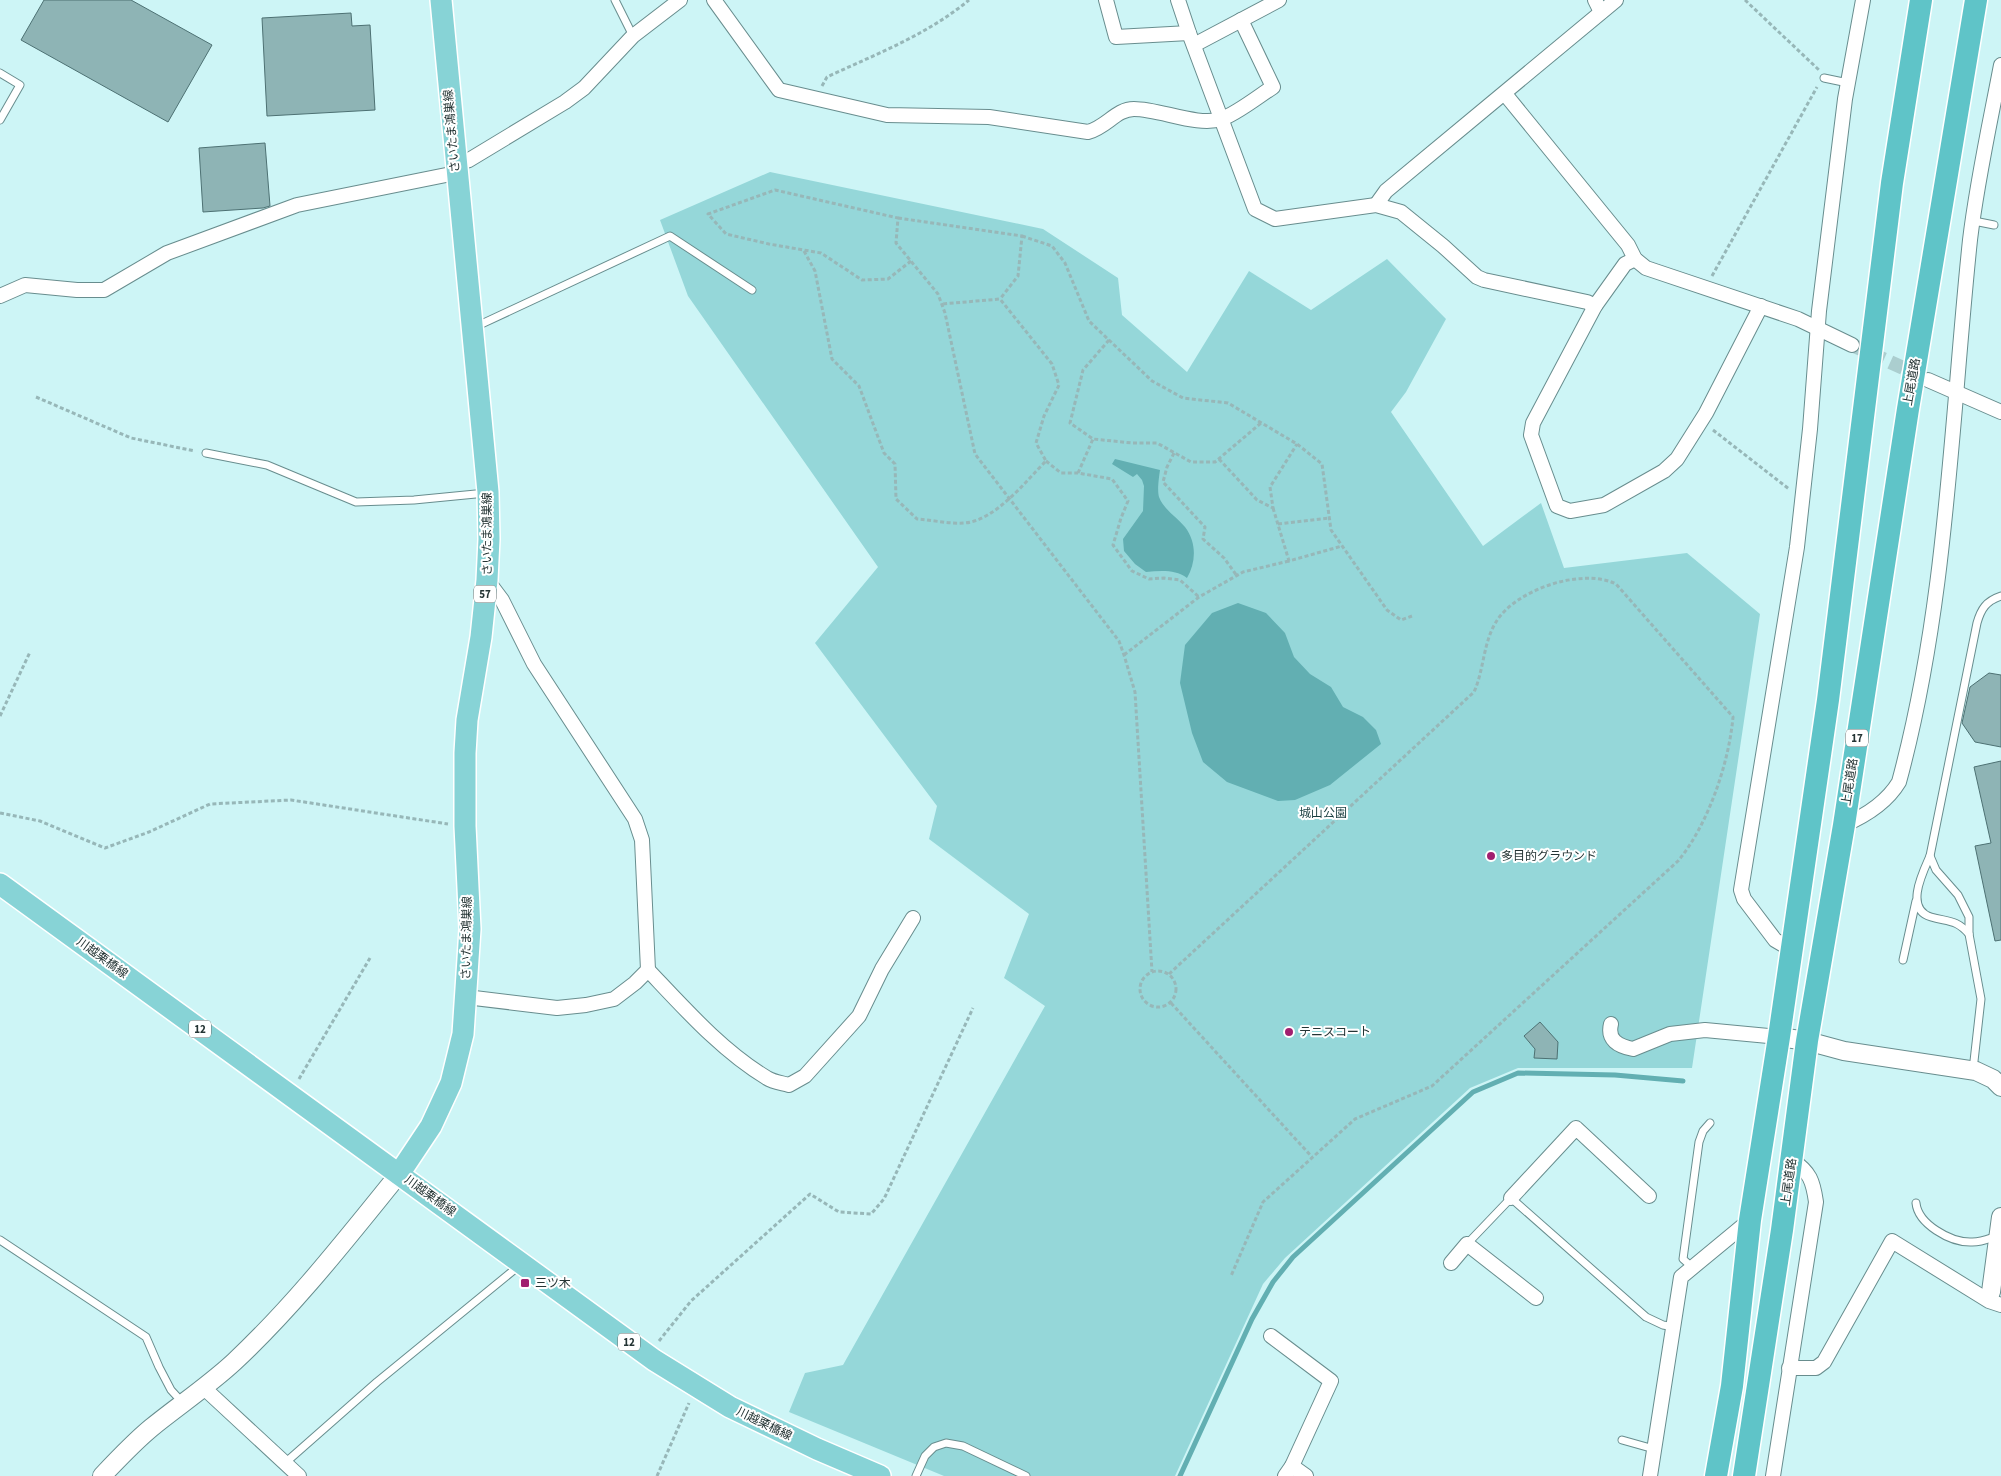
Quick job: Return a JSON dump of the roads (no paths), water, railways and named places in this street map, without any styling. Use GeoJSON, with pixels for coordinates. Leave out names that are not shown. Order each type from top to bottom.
{"type":"FeatureCollection","features":[{"type":"Feature","properties":{"kind":"highway"},"geometry":{"type":"LineString","coordinates":[[1716,1476],[1732,1386],[1750,1220],[1779,1037],[1828,700],[1892,183],[1921,0]]}},
{"type":"Feature","properties":{"kind":"highway","name":"上尾道路"},"geometry":{"type":"LineString","coordinates":[[1744,1476],[1792,1160],[1807,1041],[1844,825],[1908,409],[1976,0]]}},
{"type":"Feature","properties":{"kind":"main road","name":"さいたま鴻巣線"},"geometry":{"type":"LineString","coordinates":[[399,1174],[431,1126],[451,1083],[463,1034],[470,929],[464,787],[467,720],[481,637],[489,539],[488,492],[440,0]]}},
{"type":"Feature","properties":{"kind":"main road","name":"川越栗橋線"},"geometry":{"type":"LineString","coordinates":[[0,884],[648,1356],[730,1408],[880,1476]]}},
{"type":"Feature","properties":{"kind":"street"},"geometry":{"type":"LineString","coordinates":[[0,296],[25,285],[77,290],[104,290],[167,253],[297,205],[456,169],[584,88],[633,36],[680,0]]}},
{"type":"Feature","properties":{"kind":"street"},"geometry":{"type":"LineString","coordinates":[[714,0],[779,90],[887,115],[989,117],[1088,132],[1106,124],[1120,112],[1135,109],[1210,122],[1222,119],[1273,87],[1241,20]]}},
{"type":"Feature","properties":{"kind":"street"},"geometry":{"type":"LineString","coordinates":[[1106,0],[1116,37],[1191,39],[1241,20],[1279,0]]}},
{"type":"Feature","properties":{"kind":"street"},"geometry":{"type":"LineString","coordinates":[[1178,0],[1255,210],[1275,219],[1376,205],[1401,212],[1444,246],[1477,277],[1587,302],[1595,306]]}},
{"type":"Feature","properties":{"kind":"street"},"geometry":{"type":"LineString","coordinates":[[1376,205],[1386,191],[1504,94],[1598,6],[1616,0]]}},
{"type":"Feature","properties":{"kind":"street"},"geometry":{"type":"LineString","coordinates":[[1792,950],[1774,940],[1744,899],[1741,890],[1797,547],[1810,429],[1818,329],[1848,83],[1862,0]]}},
{"type":"Feature","properties":{"kind":"street"},"geometry":{"type":"LineString","coordinates":[[1844,825],[1865,814],[1893,792],[1899,782],[1904,765],[1928,647],[1942,553],[1956,392],[1974,221],[2001,65]]}},
{"type":"Feature","properties":{"kind":"street"},"geometry":{"type":"LineString","coordinates":[[1504,94],[1628,245],[1635,259],[1646,268],[1798,319],[1852,345]]}},
{"type":"Feature","properties":{"kind":"street"},"geometry":{"type":"LineString","coordinates":[[1635,259],[1625,264],[1595,306],[1533,424],[1531,435],[1557,506],[1570,511],[1604,505],[1664,471],[1677,459],[1701,420],[1761,306]]}},
{"type":"Feature","properties":{"kind":"street"},"geometry":{"type":"LineString","coordinates":[[1928,380],[2001,412]]}},
{"type":"Feature","properties":{"kind":"street"},"geometry":{"type":"LineString","coordinates":[[487,580],[502,600],[534,664],[635,819],[642,840],[648,970],[679,1004],[731,1052],[769,1079],[789,1084],[805,1076],[859,1016],[882,969],[913,918]]}},
{"type":"Feature","properties":{"kind":"street"},"geometry":{"type":"LineString","coordinates":[[466,997],[547,1008],[586,1005],[614,999],[648,970]]}},
{"type":"Feature","properties":{"kind":"street"},"geometry":{"type":"LineString","coordinates":[[1610,1024],[1610,1036],[1615,1043],[1623,1048],[1633,1049],[1670,1034],[1705,1030],[1779,1037],[1807,1041],[1844,1051],[1973,1070],[1986,1074],[2001,1087]]}},
{"type":"Feature","properties":{"kind":"street"},"geometry":{"type":"LineString","coordinates":[[1511,1198],[1576,1128],[1649,1196]]}},
{"type":"Feature","properties":{"kind":"street"},"geometry":{"type":"LineString","coordinates":[[1773,1476],[1816,1202],[1814,1186],[1805,1169],[1792,1160]]}},
{"type":"Feature","properties":{"kind":"street"},"geometry":{"type":"LineString","coordinates":[[102,1476],[124,1452],[234,1362],[300,1293],[399,1174]]}},
{"type":"Feature","properties":{"kind":"street"},"geometry":{"type":"LineString","coordinates":[[1789,1368],[1816,1368],[1824,1362],[1892,1241],[1989,1301],[1996,1298],[2001,1217]]}},
{"type":"Feature","properties":{"kind":"street"},"geometry":{"type":"LineString","coordinates":[[1650,1476],[1681,1277],[1750,1220]]}},
{"type":"Feature","properties":{"kind":"street"},"geometry":{"type":"LineString","coordinates":[[1452,1263],[1467,1244],[1536,1298]]}},
{"type":"Feature","properties":{"kind":"street"},"geometry":{"type":"LineString","coordinates":[[1271,1336],[1331,1381],[1288,1471],[1306,1476]]}},
{"type":"Feature","properties":{"kind":"street"},"geometry":{"type":"LineString","coordinates":[[204,1388],[299,1476]]}},
{"type":"Feature","properties":{"kind":"lane"},"geometry":{"type":"LineString","coordinates":[[615,0],[633,36]]}},
{"type":"Feature","properties":{"kind":"lane"},"geometry":{"type":"LineString","coordinates":[[0,73],[20,85],[0,120]]}},
{"type":"Feature","properties":{"kind":"lane"},"geometry":{"type":"LineString","coordinates":[[1824,78],[1848,83]]}},
{"type":"Feature","properties":{"kind":"lane"},"geometry":{"type":"LineString","coordinates":[[1974,221],[1994,225]]}},
{"type":"Feature","properties":{"kind":"lane"},"geometry":{"type":"LineString","coordinates":[[472,328],[670,236],[752,290]]}},
{"type":"Feature","properties":{"kind":"lane"},"geometry":{"type":"LineString","coordinates":[[206,453],[268,465],[356,502],[414,500],[488,492]]}},
{"type":"Feature","properties":{"kind":"lane"},"geometry":{"type":"LineString","coordinates":[[1903,960],[1916,899],[1930,856],[1977,624],[1981,610],[1990,601],[2001,596]]}},
{"type":"Feature","properties":{"kind":"lane"},"geometry":{"type":"LineString","coordinates":[[1930,856],[1940,877],[1958,895],[1969,917],[1969,934],[1980,990],[1979,1021],[1973,1070]]}},
{"type":"Feature","properties":{"kind":"lane"},"geometry":{"type":"LineString","coordinates":[[1916,899],[1920,910],[1925,914],[1959,924],[1969,934]]}},
{"type":"Feature","properties":{"kind":"lane"},"geometry":{"type":"LineString","coordinates":[[1692,1267],[1683,1259],[1699,1142],[1703,1131],[1710,1123]]}},
{"type":"Feature","properties":{"kind":"lane"},"geometry":{"type":"LineString","coordinates":[[1467,1244],[1511,1198],[1646,1317],[1663,1325],[1674,1327]]}},
{"type":"Feature","properties":{"kind":"lane"},"geometry":{"type":"LineString","coordinates":[[1916,1203],[1916,1208],[1922,1219],[1950,1237],[1971,1242],[2000,1238]]}},
{"type":"Feature","properties":{"kind":"lane"},"geometry":{"type":"LineString","coordinates":[[0,1240],[146,1337],[171,1390],[183,1403]]}},
{"type":"Feature","properties":{"kind":"lane"},"geometry":{"type":"LineString","coordinates":[[286,1463],[376,1382],[522,1264]]}},
{"type":"Feature","properties":{"kind":"lane"},"geometry":{"type":"LineString","coordinates":[[1622,1440],[1654,1448]]}},
{"type":"Feature","properties":{"kind":"lane"},"geometry":{"type":"LineString","coordinates":[[916,1476],[926,1456],[934,1447],[946,1442],[964,1446],[1026,1476]]}},
{"type":"Feature","properties":{"kind":"waterway"},"geometry":{"type":"LineString","coordinates":[[1180,1476],[1252,1319],[1273,1282],[1293,1257],[1473,1092],[1518,1073],[1615,1075],[1683,1081]]}},
{"type":"Feature","properties":{"kind":"tunnel"},"geometry":{"type":"LineString","coordinates":[[1852,345],[1921,376]]}},
{"type":"Feature","properties":{"kind":"place","name":"多目的グラウンド"},"geometry":{"type":"Point","coordinates":[1491,856]}},
{"type":"Feature","properties":{"kind":"place","name":"テニスコート"},"geometry":{"type":"Point","coordinates":[1289,1032]}},
{"type":"Feature","properties":{"kind":"place","name":"三ツ木"},"geometry":{"type":"Point","coordinates":[525,1283]}},
{"type":"Feature","properties":{"kind":"park label","name":"城山公園"},"geometry":{"type":"Point","coordinates":[1323,813]}}]}
